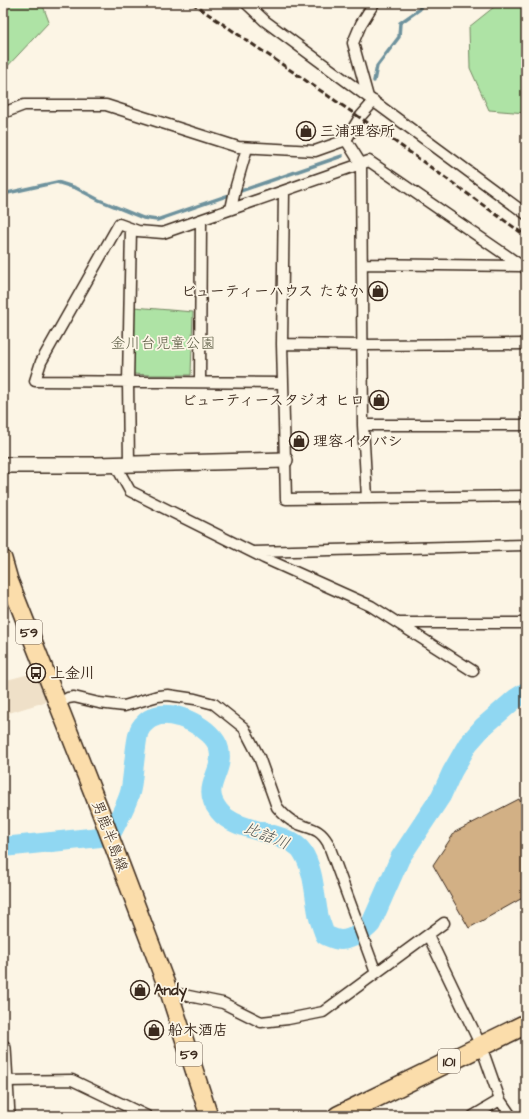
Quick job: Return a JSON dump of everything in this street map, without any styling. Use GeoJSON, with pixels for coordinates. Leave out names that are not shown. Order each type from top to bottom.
{"type":"FeatureCollection","features":[{"type":"Feature","properties":{"kind":"highway","name":"101"},"geometry":{"type":"LineString","coordinates":[[338,1116],[526,1024]]}},
{"type":"Feature","properties":{"kind":"main road","name":"男鹿半島線"},"geometry":{"type":"LineString","coordinates":[[3,559],[9,580],[120,861],[169,992],[209,1116]]}},
{"type":"Feature","properties":{"kind":"street"},"geometry":{"type":"LineString","coordinates":[[246,3],[265,21],[526,214]]}},
{"type":"Feature","properties":{"kind":"street"},"geometry":{"type":"LineString","coordinates":[[3,113],[24,105],[106,105],[238,147],[315,151],[346,140],[371,99],[353,43],[361,24],[374,3]]}},
{"type":"Feature","properties":{"kind":"street"},"geometry":{"type":"LineString","coordinates":[[346,140],[361,164],[363,425],[367,498]]}},
{"type":"Feature","properties":{"kind":"street"},"geometry":{"type":"LineString","coordinates":[[231,209],[247,148]]}},
{"type":"Feature","properties":{"kind":"street"},"geometry":{"type":"LineString","coordinates":[[283,383],[35,381],[41,362],[119,224],[138,231],[163,233],[369,161],[524,268]]}},
{"type":"Feature","properties":{"kind":"street"},"geometry":{"type":"LineString","coordinates":[[284,191],[282,344],[286,499],[526,496]]}},
{"type":"Feature","properties":{"kind":"street"},"geometry":{"type":"LineString","coordinates":[[200,382],[201,220]]}},
{"type":"Feature","properties":{"kind":"street"},"geometry":{"type":"LineString","coordinates":[[131,229],[128,382],[122,464],[130,491],[252,552],[371,606],[473,671]]}},
{"type":"Feature","properties":{"kind":"street"},"geometry":{"type":"LineString","coordinates":[[362,264],[524,268]]}},
{"type":"Feature","properties":{"kind":"street"},"geometry":{"type":"LineString","coordinates":[[282,344],[526,344]]}},
{"type":"Feature","properties":{"kind":"street"},"geometry":{"type":"LineString","coordinates":[[363,425],[526,425]]}},
{"type":"Feature","properties":{"kind":"street"},"geometry":{"type":"LineString","coordinates":[[3,465],[285,460]]}},
{"type":"Feature","properties":{"kind":"street"},"geometry":{"type":"LineString","coordinates":[[252,552],[526,545]]}},
{"type":"Feature","properties":{"kind":"street"},"geometry":{"type":"LineString","coordinates":[[398,623],[526,623]]}},
{"type":"Feature","properties":{"kind":"street"},"geometry":{"type":"LineString","coordinates":[[58,704],[68,698],[74,697],[99,703],[124,706],[158,696],[168,695],[195,699],[214,704],[244,728],[259,757],[277,808],[293,822],[318,831],[324,836],[328,843],[376,973]]}},
{"type":"Feature","properties":{"kind":"street"},"geometry":{"type":"LineString","coordinates":[[169,992],[223,1002],[261,1022],[323,1012],[444,924]]}},
{"type":"Feature","properties":{"kind":"street"},"geometry":{"type":"LineString","coordinates":[[428,935],[482,1046],[500,1100],[511,1116]]}},
{"type":"Feature","properties":{"kind":"street"},"geometry":{"type":"LineString","coordinates":[[3,1048],[7,1116]]}},
{"type":"Feature","properties":{"kind":"street"},"geometry":{"type":"LineString","coordinates":[[5,1081],[72,1080],[147,1116]]}},
{"type":"Feature","properties":{"kind":"street"},"geometry":{"type":"LineString","coordinates":[[473,1116],[500,1100]]}},
{"type":"Feature","properties":{"kind":"shaded area"},"geometry":{"type":"Polygon","coordinates":[[[37,672],[48,701],[9,713],[10,717],[3,719],[3,681],[37,672]]]}},
{"type":"Feature","properties":{"kind":"green space"},"geometry":{"type":"Polygon","coordinates":[[[3,3],[42,3],[49,22],[3,71],[3,3]]]}},
{"type":"Feature","properties":{"kind":"green space"},"geometry":{"type":"Polygon","coordinates":[[[499,3],[526,3],[526,113],[489,110],[470,68],[469,27],[499,3]]]}},
{"type":"Feature","properties":{"kind":"green space","name":"金川台児童公園"},"geometry":{"type":"Polygon","coordinates":[[[134,307],[193,312],[191,375],[133,374],[134,307]]]}},
{"type":"Feature","properties":{"kind":"building"},"geometry":{"type":"Polygon","coordinates":[[[519,799],[526,813],[526,896],[469,928],[433,865],[455,832],[519,799]]]}},
{"type":"Feature","properties":{"kind":"waterway"},"geometry":{"type":"LineString","coordinates":[[374,81],[377,66],[399,37],[400,23],[420,9],[420,3]]}},
{"type":"Feature","properties":{"kind":"waterway"},"geometry":{"type":"LineString","coordinates":[[3,194],[57,182],[76,188],[99,200],[143,218],[157,220],[342,156]]}},
{"type":"Feature","properties":{"kind":"waterway","name":"比詰川"},"geometry":{"type":"LineString","coordinates":[[3,847],[100,837],[113,830],[124,809],[130,793],[137,739],[140,729],[146,722],[154,717],[171,715],[201,727],[216,741],[220,758],[211,794],[219,811],[237,824],[285,839],[295,844],[302,851],[312,875],[319,918],[325,935],[339,940],[345,940],[362,932],[371,924],[400,858],[441,796],[452,772],[468,744],[483,727],[515,699],[526,692]]}},
{"type":"Feature","properties":{"kind":"railway"},"geometry":{"type":"LineString","coordinates":[[192,3],[390,138],[526,236]]}},
{"type":"Feature","properties":{"kind":"place","name":"三浦理容所"},"geometry":{"type":"Point","coordinates":[306,131]}},
{"type":"Feature","properties":{"kind":"place","name":"ビューティーハウス たなか"},"geometry":{"type":"Point","coordinates":[378,291]}},
{"type":"Feature","properties":{"kind":"place","name":"ビューティースタジオ ヒロ"},"geometry":{"type":"Point","coordinates":[379,400]}},
{"type":"Feature","properties":{"kind":"place","name":"理容イタバシ"},"geometry":{"type":"Point","coordinates":[299,441]}},
{"type":"Feature","properties":{"kind":"place","name":"上金川"},"geometry":{"type":"Point","coordinates":[36,673]}},
{"type":"Feature","properties":{"kind":"place","name":"Andy"},"geometry":{"type":"Point","coordinates":[140,990]}},
{"type":"Feature","properties":{"kind":"place","name":"船木酒店"},"geometry":{"type":"Point","coordinates":[154,1030]}}]}
